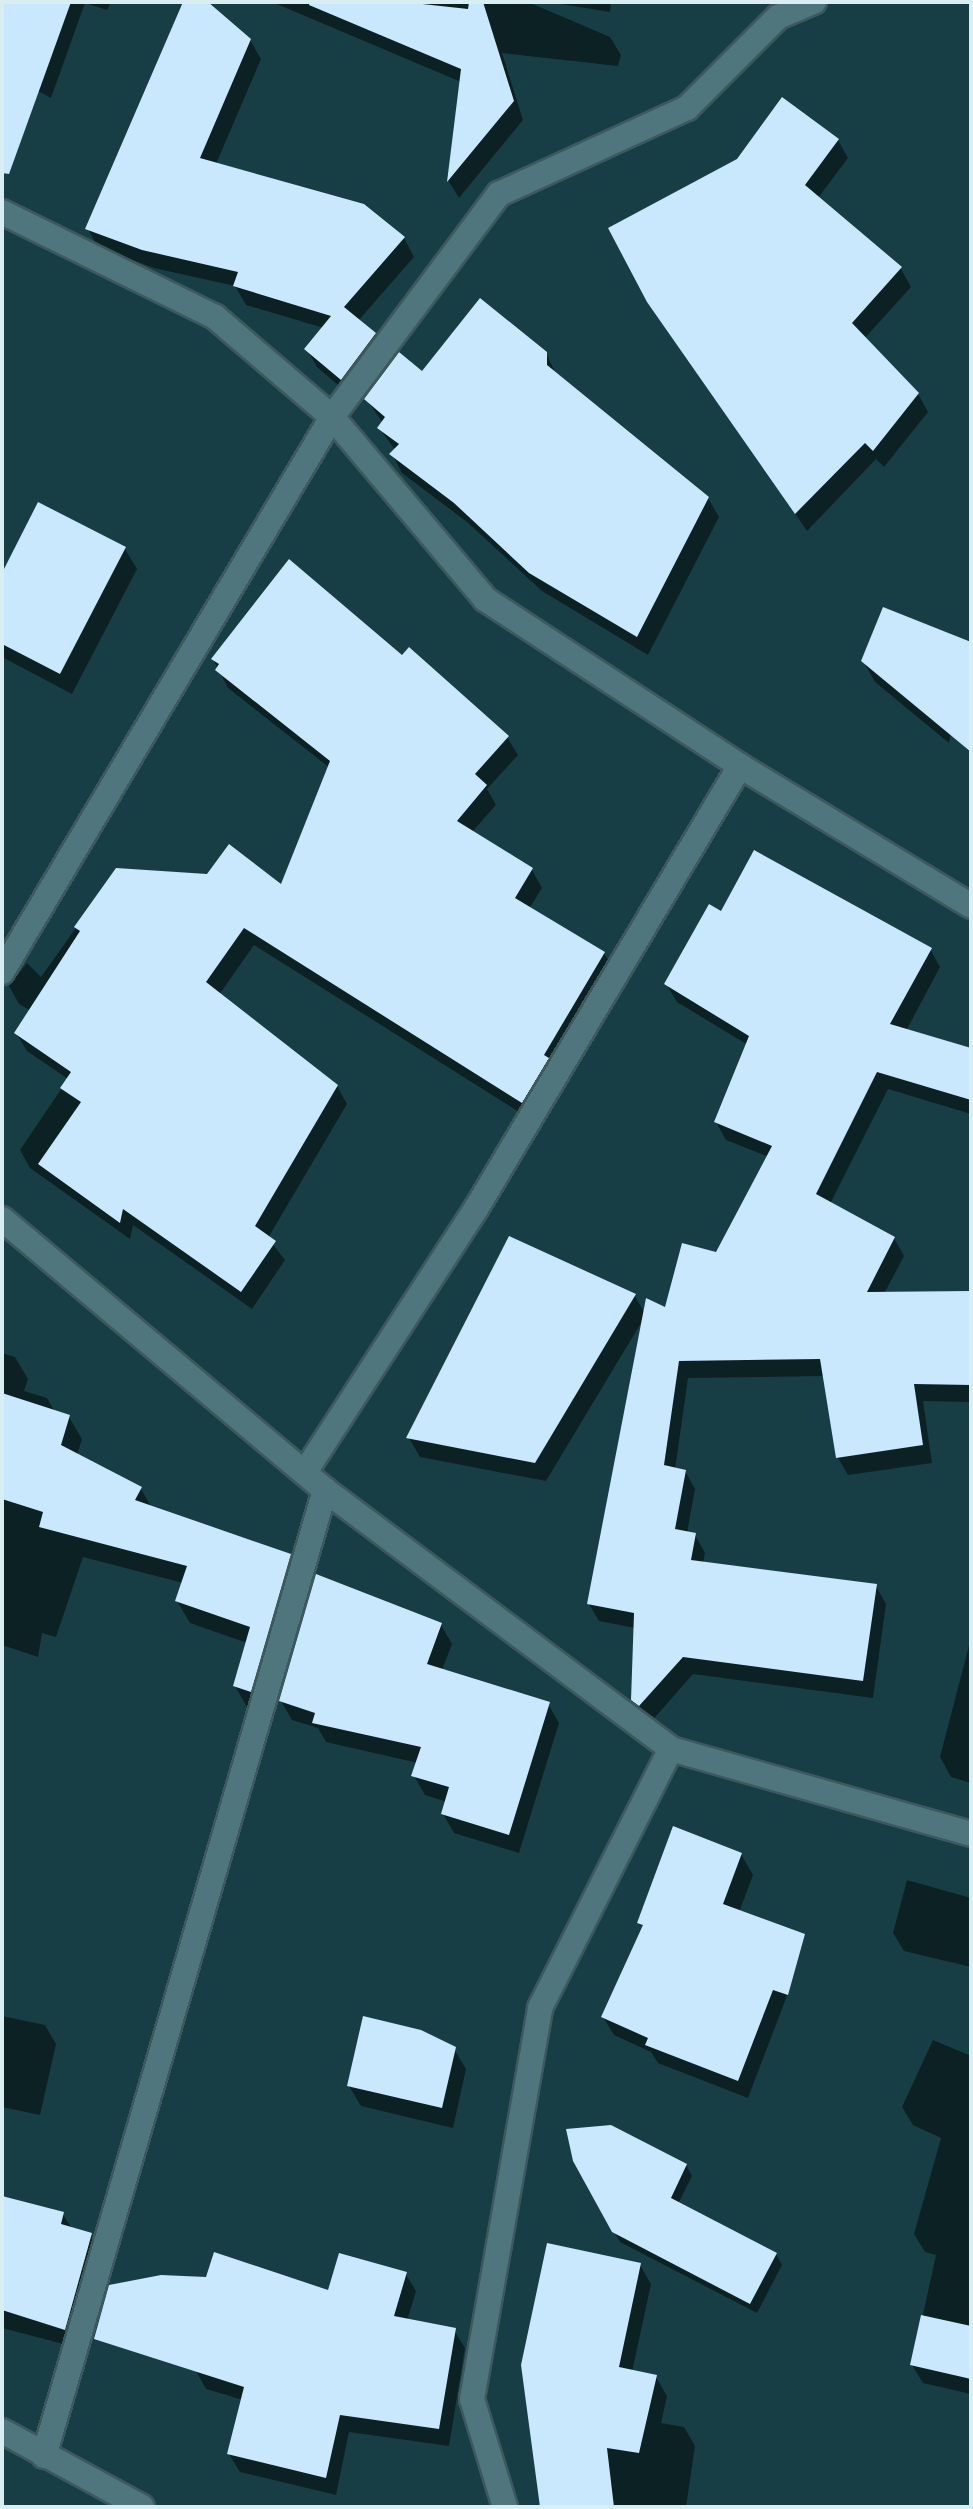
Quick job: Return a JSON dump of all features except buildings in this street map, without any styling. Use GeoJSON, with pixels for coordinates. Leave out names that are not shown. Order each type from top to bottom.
{"type":"FeatureCollection","features":[{"type":"Feature","properties":{"kind":"street"},"geometry":{"type":"LineString","coordinates":[[2,972],[332,417],[499,194],[687,108],[778,17],[814,2]]}},
{"type":"Feature","properties":{"kind":"street"},"geometry":{"type":"LineString","coordinates":[[2,212],[215,317],[332,417],[485,599],[740,766],[971,906]]}},
{"type":"Feature","properties":{"kind":"street"},"geometry":{"type":"LineString","coordinates":[[305,1472],[476,1209],[740,766]]}},
{"type":"Feature","properties":{"kind":"street"},"geometry":{"type":"LineString","coordinates":[[2,1219],[325,1490],[671,1749],[971,1834]]}},
{"type":"Feature","properties":{"kind":"street"},"geometry":{"type":"LineString","coordinates":[[44,2456],[325,1490]]}},
{"type":"Feature","properties":{"kind":"street"},"geometry":{"type":"LineString","coordinates":[[505,2507],[472,2399],[540,2008],[671,1749]]}},
{"type":"Feature","properties":{"kind":"street"},"geometry":{"type":"LineString","coordinates":[[2,2431],[142,2507]]}}]}
